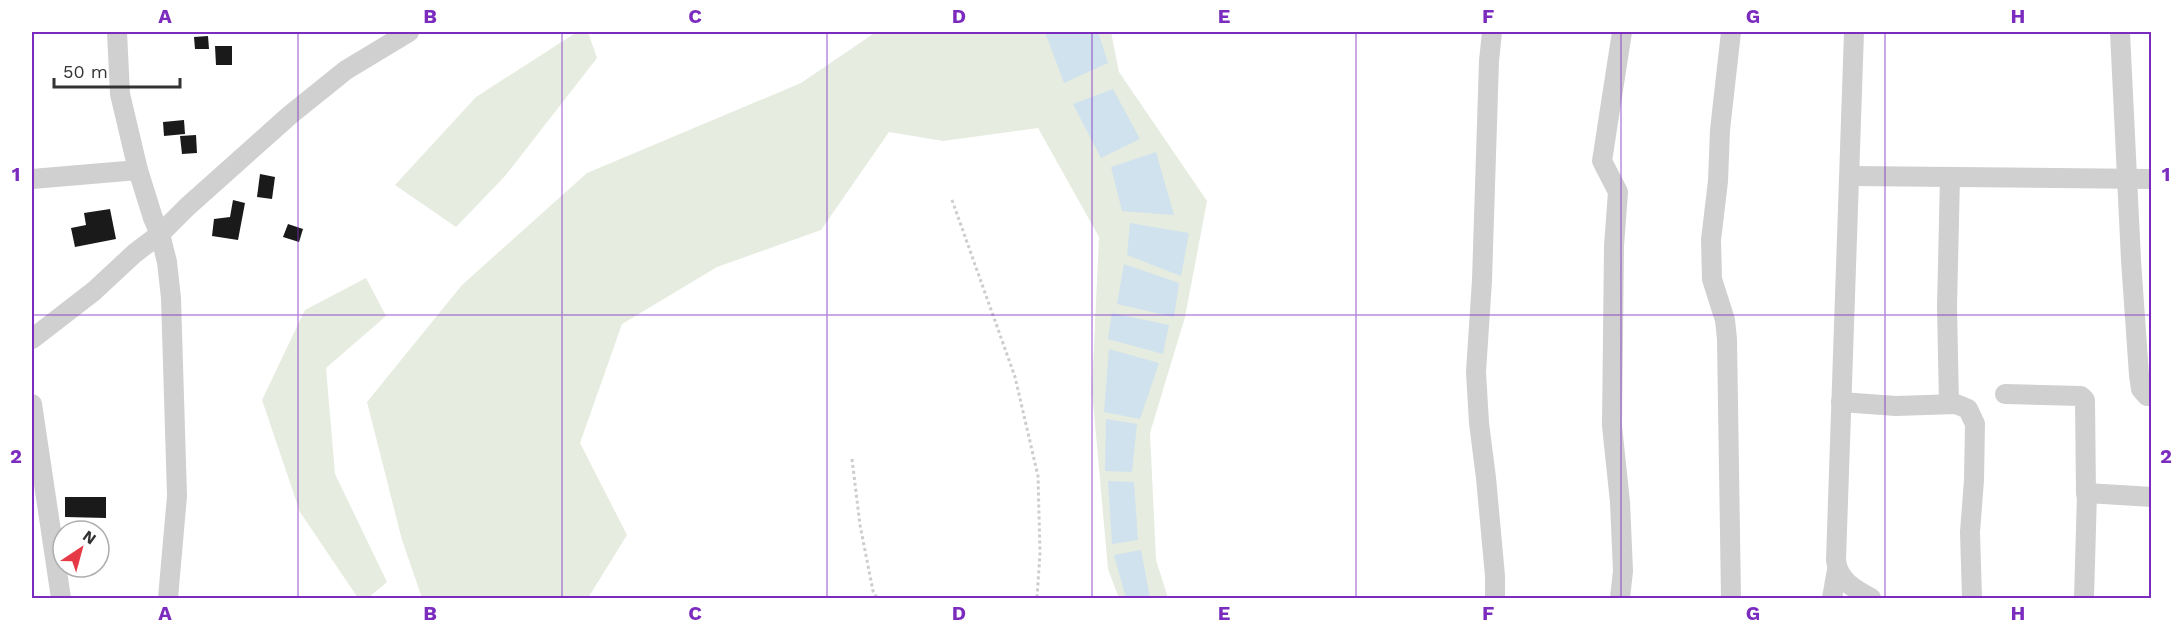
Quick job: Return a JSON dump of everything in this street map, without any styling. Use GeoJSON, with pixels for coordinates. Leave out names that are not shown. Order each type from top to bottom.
{"type":"FeatureCollection","features":[{"type":"Feature","properties":{"kind":"street"},"geometry":{"type":"LineString","coordinates":[[117,32],[120,94],[138,170],[160,234],[167,262],[171,298],[177,496],[168,598]]}},
{"type":"Feature","properties":{"kind":"street"},"geometry":{"type":"LineString","coordinates":[[32,339],[94,291],[290,115],[382,40],[409,32]]}},
{"type":"Feature","properties":{"kind":"street"},"geometry":{"type":"LineString","coordinates":[[1492,32],[1476,372],[1495,576],[1495,598]]}},
{"type":"Feature","properties":{"kind":"street"},"geometry":{"type":"LineString","coordinates":[[1620,598],[1623,571],[1621,525],[1612,426],[1614,246],[1618,192],[1602,161],[1622,32]]}},
{"type":"Feature","properties":{"kind":"street"},"geometry":{"type":"LineString","coordinates":[[1731,32],[1720,130],[1719,181],[1712,230],[1711,263],[1712,279],[1725,320],[1727,339],[1731,598]]}},
{"type":"Feature","properties":{"kind":"street"},"geometry":{"type":"LineString","coordinates":[[1832,598],[1837,570],[1854,32]]}},
{"type":"Feature","properties":{"kind":"street"},"geometry":{"type":"LineString","coordinates":[[2120,32],[2139,375],[2141,389],[2147,396],[2151,396]]}},
{"type":"Feature","properties":{"kind":"street"},"geometry":{"type":"LineString","coordinates":[[32,179],[138,170]]}},
{"type":"Feature","properties":{"kind":"street"},"geometry":{"type":"LineString","coordinates":[[1850,176],[2151,179]]}},
{"type":"Feature","properties":{"kind":"street"},"geometry":{"type":"LineString","coordinates":[[1948,404],[1947,307],[1950,177]]}},
{"type":"Feature","properties":{"kind":"street"},"geometry":{"type":"LineString","coordinates":[[2005,394],[2081,396],[2085,400],[2084,598]]}},
{"type":"Feature","properties":{"kind":"street"},"geometry":{"type":"LineString","coordinates":[[1841,402],[1896,406],[1956,404],[1968,410],[1975,424],[1970,532],[1972,598]]}},
{"type":"Feature","properties":{"kind":"street"},"geometry":{"type":"LineString","coordinates":[[32,404],[61,598]]}},
{"type":"Feature","properties":{"kind":"street"},"geometry":{"type":"LineString","coordinates":[[2086,494],[2088,492],[2151,497]]}},
{"type":"Feature","properties":{"kind":"street"},"geometry":{"type":"LineString","coordinates":[[1837,570],[1850,587],[1871,598]]}},
{"type":"Feature","properties":{"kind":"path"},"geometry":{"type":"LineString","coordinates":[[952,200],[1015,376],[1038,476],[1040,553],[1037,598]]}},
{"type":"Feature","properties":{"kind":"path"},"geometry":{"type":"LineString","coordinates":[[852,459],[860,525],[873,591],[877,598]]}},
{"type":"Feature","properties":{"kind":"shaded area"},"geometry":{"type":"Polygon","coordinates":[[[577,32],[588,32],[597,58],[505,176],[456,227],[395,185],[476,97],[577,32]]]}},
{"type":"Feature","properties":{"kind":"shaded area"},"geometry":{"type":"Polygon","coordinates":[[[876,32],[1111,32],[1119,72],[1207,201],[1185,317],[1150,433],[1156,560],[1168,598],[1119,598],[1108,569],[1092,390],[1099,237],[1038,128],[943,141],[889,132],[821,230],[717,267],[622,324],[580,443],[627,535],[588,598],[422,598],[402,540],[367,402],[462,285],[587,173],[801,83],[876,32]]]}},
{"type":"Feature","properties":{"kind":"shaded area"},"geometry":{"type":"Polygon","coordinates":[[[366,278],[386,316],[326,368],[335,474],[387,582],[368,598],[358,598],[300,512],[262,400],[305,310],[366,278]]]}},
{"type":"Feature","properties":{"kind":"water"},"geometry":{"type":"Polygon","coordinates":[[[1045,32],[1098,32],[1108,63],[1064,83],[1045,32]]]}},
{"type":"Feature","properties":{"kind":"water"},"geometry":{"type":"Polygon","coordinates":[[[1113,89],[1140,139],[1101,158],[1073,104],[1113,89]]]}},
{"type":"Feature","properties":{"kind":"water"},"geometry":{"type":"Polygon","coordinates":[[[1156,152],[1174,215],[1122,211],[1111,167],[1156,152]]]}},
{"type":"Feature","properties":{"kind":"water"},"geometry":{"type":"Polygon","coordinates":[[[1130,223],[1189,233],[1181,276],[1127,255],[1130,223]]]}},
{"type":"Feature","properties":{"kind":"water"},"geometry":{"type":"Polygon","coordinates":[[[1124,264],[1179,283],[1174,317],[1117,304],[1124,264]]]}},
{"type":"Feature","properties":{"kind":"water"},"geometry":{"type":"Polygon","coordinates":[[[1112,313],[1169,325],[1163,354],[1108,339],[1112,313]]]}},
{"type":"Feature","properties":{"kind":"water"},"geometry":{"type":"Polygon","coordinates":[[[1109,349],[1159,363],[1140,419],[1104,412],[1109,349]]]}},
{"type":"Feature","properties":{"kind":"water"},"geometry":{"type":"Polygon","coordinates":[[[1106,419],[1137,424],[1132,472],[1105,471],[1106,419]]]}},
{"type":"Feature","properties":{"kind":"water"},"geometry":{"type":"Polygon","coordinates":[[[1108,481],[1134,482],[1138,540],[1112,544],[1108,481]]]}},
{"type":"Feature","properties":{"kind":"water"},"geometry":{"type":"Polygon","coordinates":[[[1141,550],[1150,598],[1126,598],[1114,555],[1141,550]]]}},
{"type":"Feature","properties":{"kind":"building"},"geometry":{"type":"Polygon","coordinates":[[[208,36],[209,49],[195,49],[194,37],[208,36]]]}},
{"type":"Feature","properties":{"kind":"building"},"geometry":{"type":"Polygon","coordinates":[[[215,46],[232,46],[232,65],[216,65],[215,46]]]}},
{"type":"Feature","properties":{"kind":"building"},"geometry":{"type":"Polygon","coordinates":[[[184,120],[185,134],[164,136],[163,122],[184,120]]]}},
{"type":"Feature","properties":{"kind":"building"},"geometry":{"type":"Polygon","coordinates":[[[196,135],[197,153],[182,154],[180,136],[196,135]]]}},
{"type":"Feature","properties":{"kind":"building"},"geometry":{"type":"Polygon","coordinates":[[[260,174],[275,177],[272,199],[257,197],[260,174]]]}},
{"type":"Feature","properties":{"kind":"building"},"geometry":{"type":"Polygon","coordinates":[[[233,200],[245,203],[238,240],[212,236],[214,219],[230,217],[233,200]]]}},
{"type":"Feature","properties":{"kind":"building"},"geometry":{"type":"Polygon","coordinates":[[[110,209],[116,239],[75,247],[71,228],[86,225],[84,213],[110,209]]]}},
{"type":"Feature","properties":{"kind":"building"},"geometry":{"type":"Polygon","coordinates":[[[288,224],[303,229],[299,242],[283,237],[288,224]]]}},
{"type":"Feature","properties":{"kind":"building"},"geometry":{"type":"Polygon","coordinates":[[[65,497],[106,497],[106,518],[65,517],[65,497]]]}}]}
